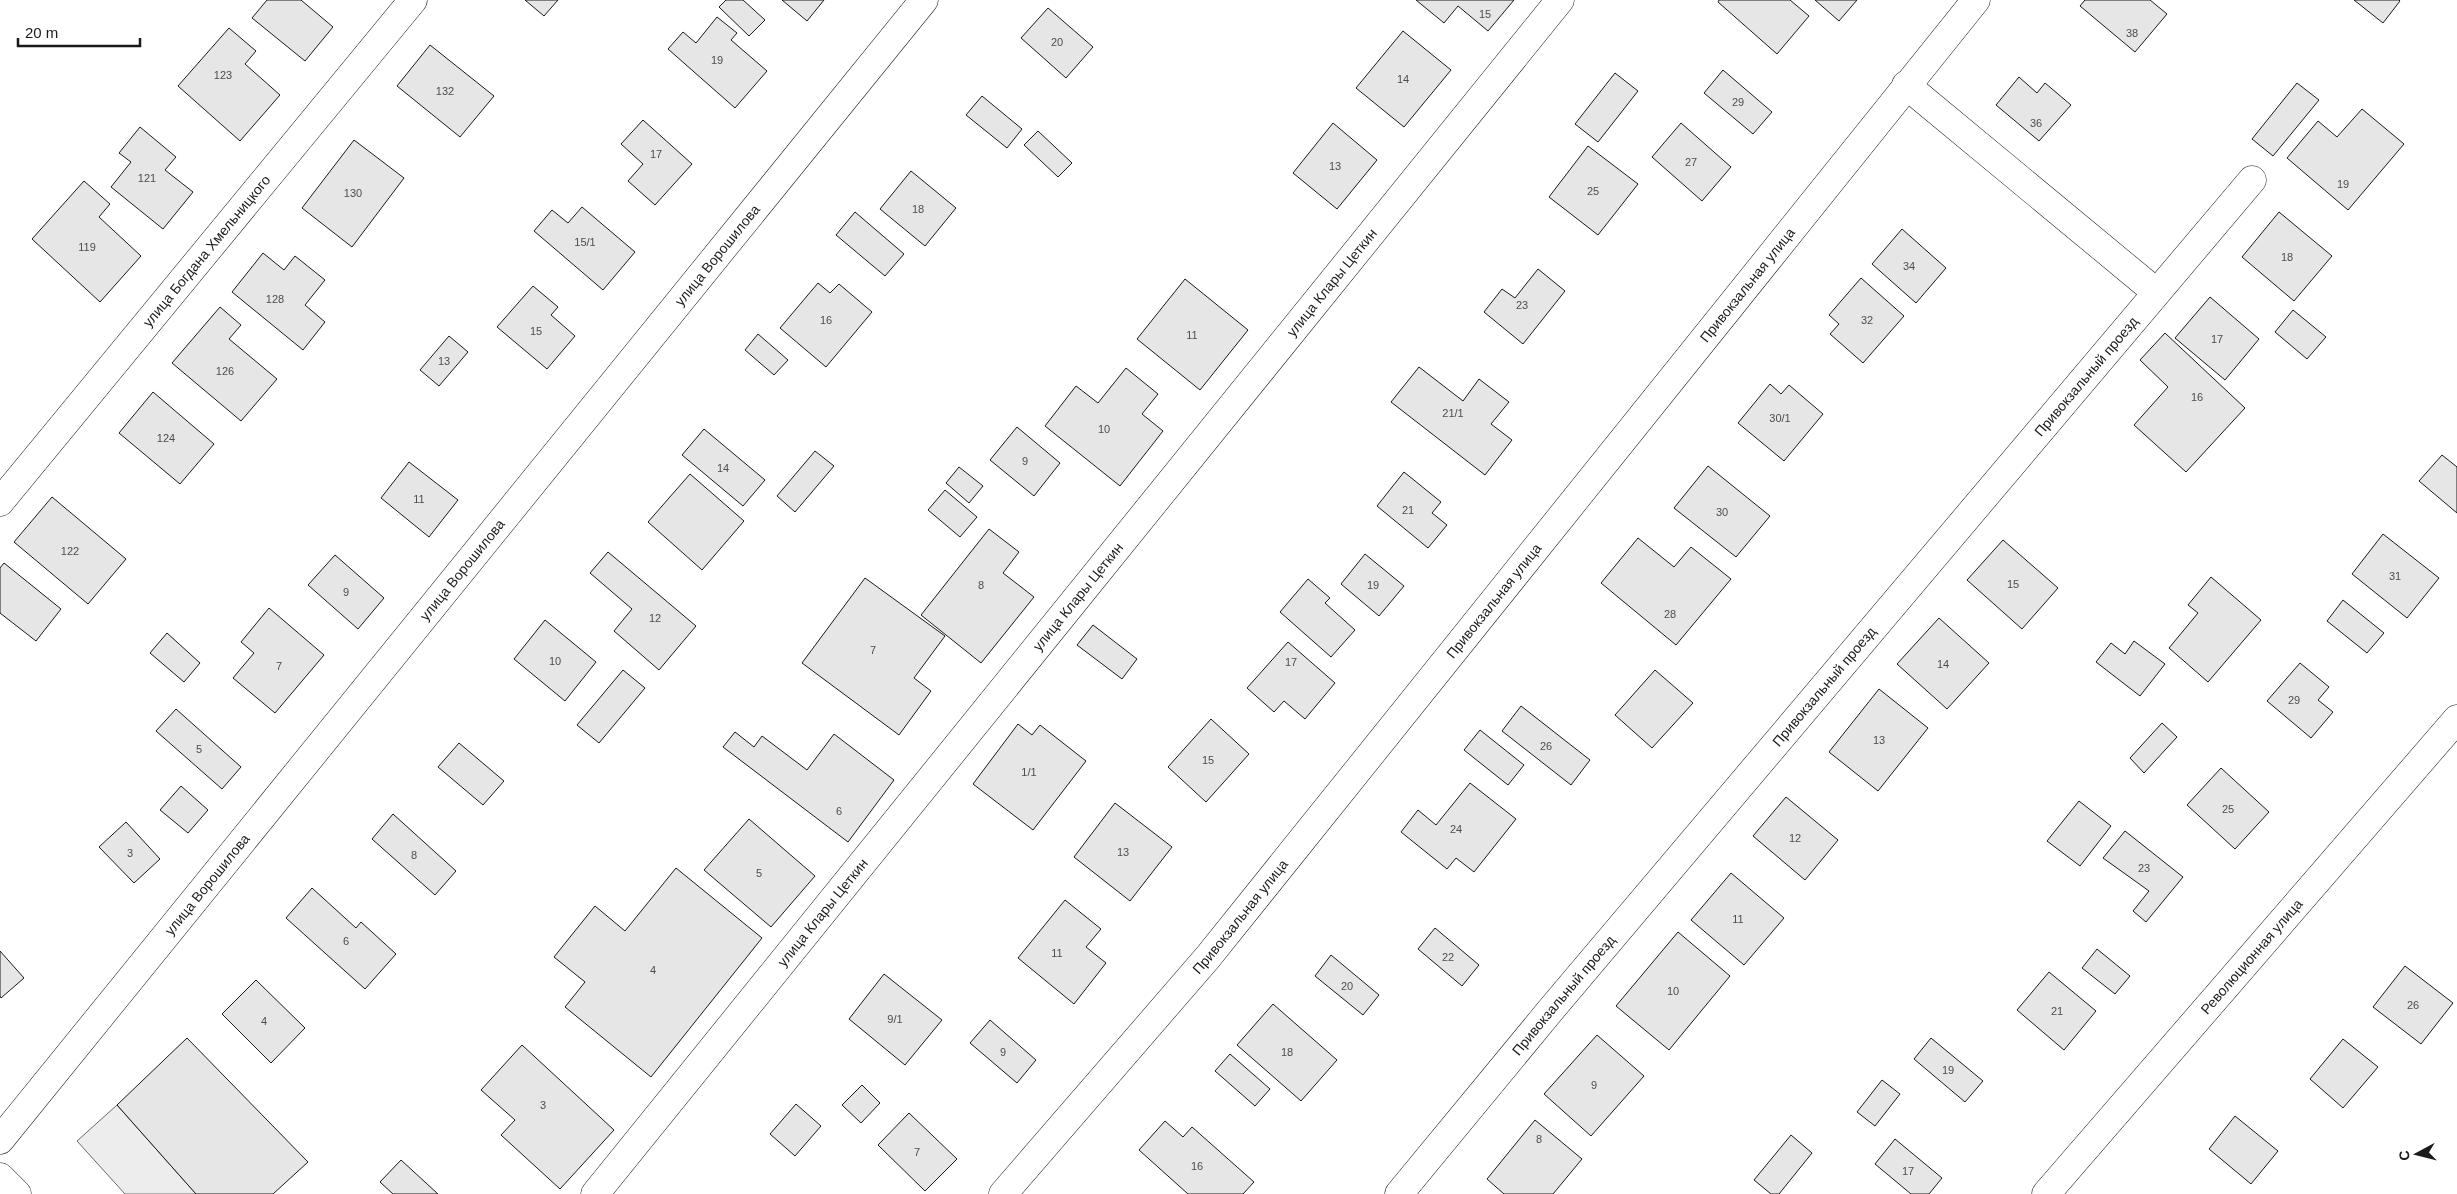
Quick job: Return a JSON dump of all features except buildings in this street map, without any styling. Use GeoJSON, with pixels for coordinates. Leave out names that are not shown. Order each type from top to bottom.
{"type":"FeatureCollection","features":[{"type":"Feature","properties":{"kind":"street","name":"улица Богдана Хмельницкого"},"geometry":{"type":"LineString","coordinates":[[0,502],[413,0]]}},
{"type":"Feature","properties":{"kind":"street","name":"улица Ворошилова"},"geometry":{"type":"LineString","coordinates":[[0,1140],[924,0]]}},
{"type":"Feature","properties":{"kind":"street","name":"улица Клары Цеткин"},"geometry":{"type":"LineString","coordinates":[[595,1194],[1560,0]]}},
{"type":"Feature","properties":{"kind":"street","name":"Привокзальная улица"},"geometry":{"type":"LineString","coordinates":[[1003,1194],[1208,957],[1976,0]]}},
{"type":"Feature","properties":{"kind":"street"},"geometry":{"type":"LineString","coordinates":[[1906,85],[2156,292]]}},
{"type":"Feature","properties":{"kind":"street","name":"Привокзальный проезд"},"geometry":{"type":"LineString","coordinates":[[1399,1194],[1549,1012],[2252,180]]}},
{"type":"Feature","properties":{"kind":"street","name":"Революционная улица"},"geometry":{"type":"LineString","coordinates":[[2046,1194],[2457,719]]}},
{"type":"Feature","properties":{"kind":"street"},"geometry":{"type":"LineString","coordinates":[[0,1177],[17,1194]]}},
{"type":"Feature","properties":{"kind":"shaded area"},"geometry":{"type":"Polygon","coordinates":[[[117,1105],[196,1194],[125,1194],[77,1141],[117,1105]]]}}]}
